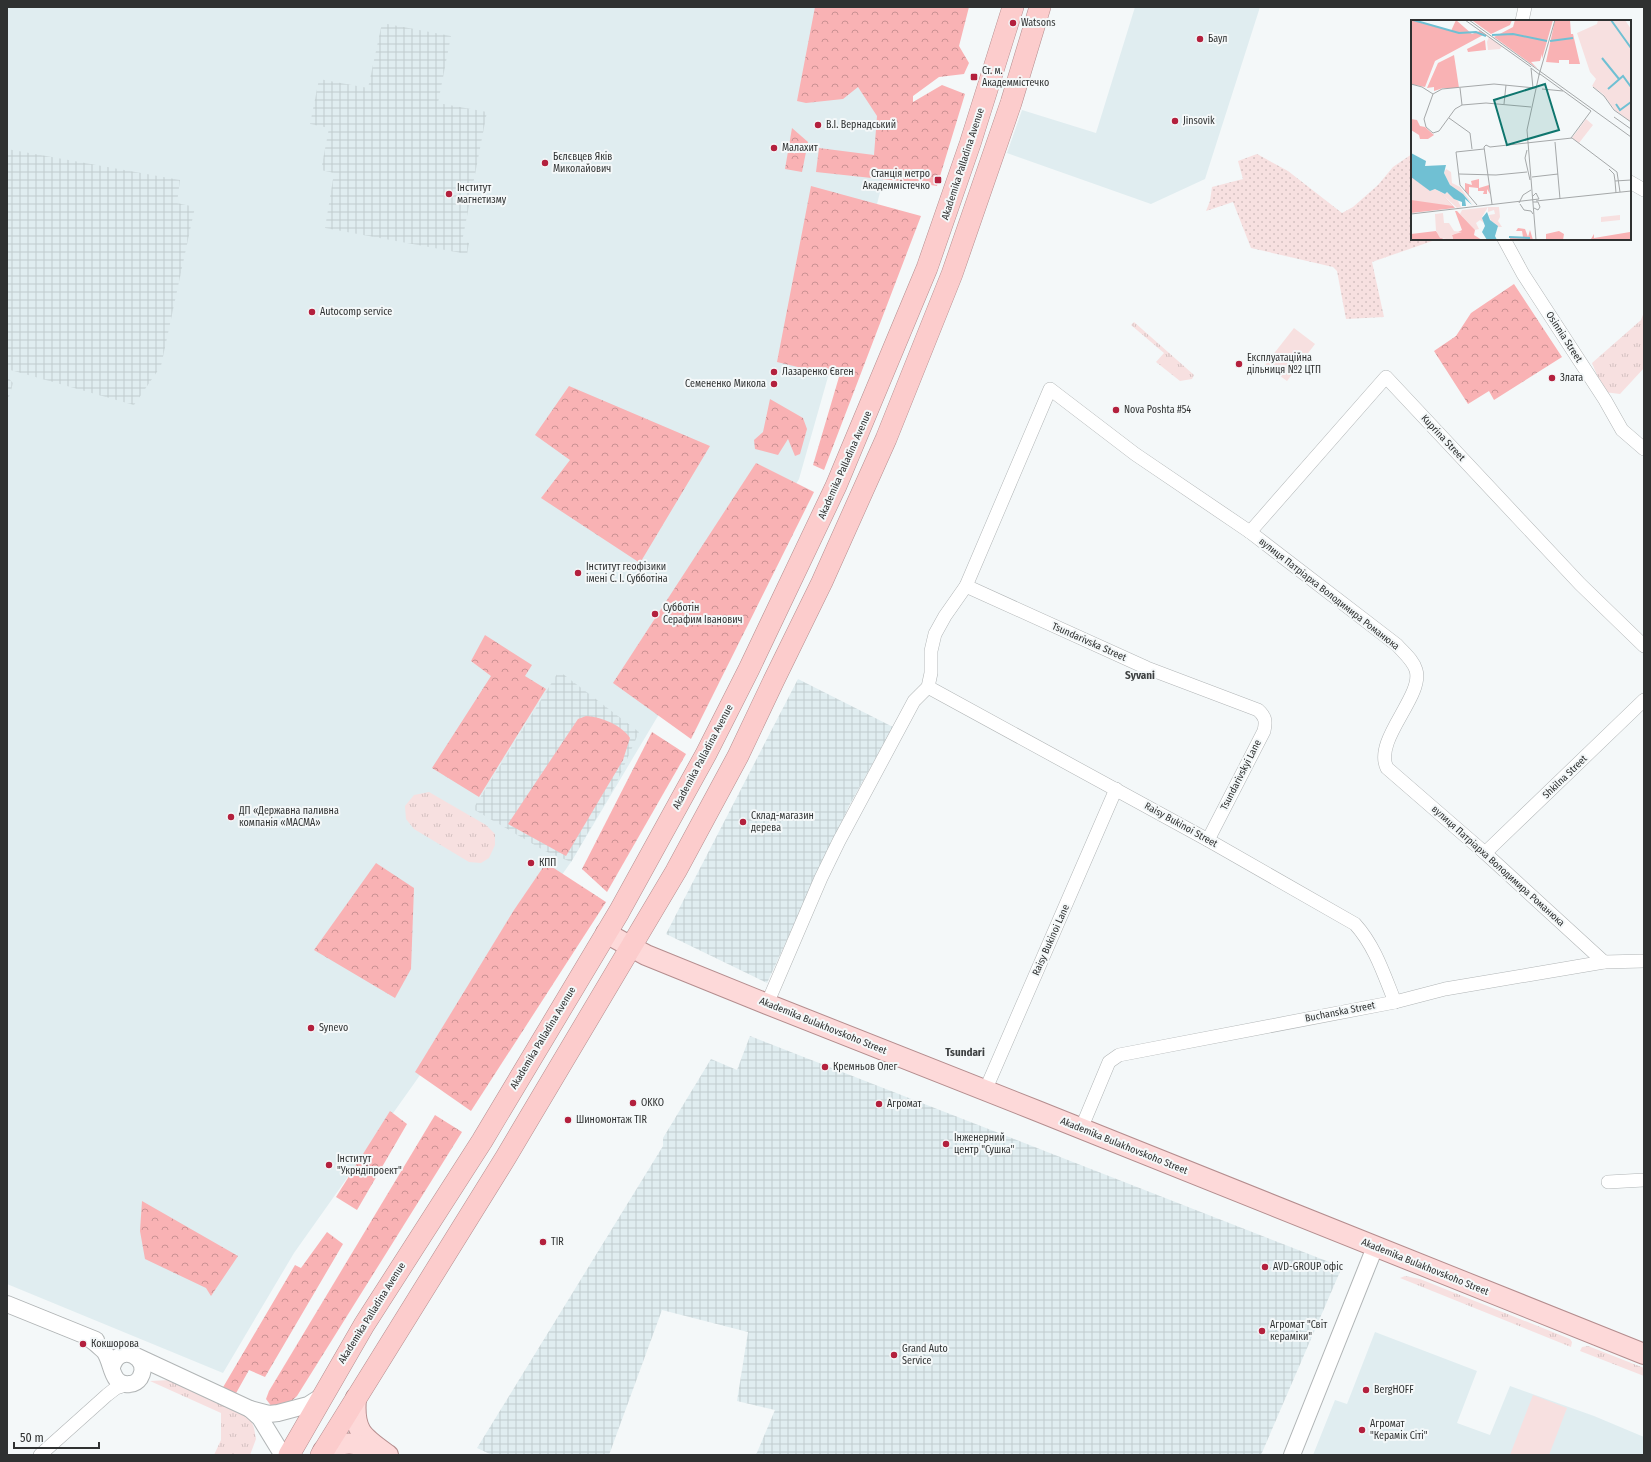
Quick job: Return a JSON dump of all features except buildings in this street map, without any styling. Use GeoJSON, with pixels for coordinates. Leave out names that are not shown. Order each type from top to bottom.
{"type":"FeatureCollection","features":[{"type":"Feature","properties":{"kind":"highway","name":"Akademika Palladina Avenue"},"geometry":{"type":"LineString","coordinates":[[287,1455],[364,1325],[482,1141],[606,932],[706,754],[768,630],[836,486],[927,268],[970,144],[1013,7]]}},
{"type":"Feature","properties":{"kind":"highway"},"geometry":{"type":"LineString","coordinates":[[322,1453],[502,1164],[676,871],[738,756],[822,582],[886,440],[954,267],[1011,103],[1040,7]]}},
{"type":"Feature","properties":{"kind":"main road","name":"Akademika Bulakhovskoho Street"},"geometry":{"type":"LineString","coordinates":[[606,932],[646,955],[1644,1354]]}},
{"type":"Feature","properties":{"kind":"main road"},"geometry":{"type":"LineString","coordinates":[[356,1398],[354,1416],[361,1433],[387,1455]]}},
{"type":"Feature","properties":{"kind":"main road"},"geometry":{"type":"LineString","coordinates":[[322,1453],[336,1445],[354,1443],[387,1455]]}},
{"type":"Feature","properties":{"kind":"street"},"geometry":{"type":"LineString","coordinates":[[1522,20],[1525,7]]}},
{"type":"Feature","properties":{"kind":"street"},"geometry":{"type":"LineString","coordinates":[[1631,183],[1644,190]]}},
{"type":"Feature","properties":{"kind":"street","name":"Osinnia Street"},"geometry":{"type":"LineString","coordinates":[[1505,240],[1523,274],[1605,400],[1622,430],[1644,449]]}},
{"type":"Feature","properties":{"kind":"street","name":"Kuprina Street"},"geometry":{"type":"LineString","coordinates":[[1250,532],[1386,377],[1575,578],[1644,646]]}},
{"type":"Feature","properties":{"kind":"street","name":"вулиця Патріарха Володимира Романюка"},"geometry":{"type":"LineString","coordinates":[[966,586],[1050,390],[1135,454],[1250,532],[1397,645],[1413,663],[1417,672],[1416,683],[1386,744],[1383,754],[1383,761],[1387,768],[1485,853],[1604,962]]}},
{"type":"Feature","properties":{"kind":"street"},"geometry":{"type":"LineString","coordinates":[[767,1004],[820,878],[914,701],[928,687],[931,673],[931,651],[935,634],[945,616],[966,586]]}},
{"type":"Feature","properties":{"kind":"street","name":"Tsundarivska Street"},"geometry":{"type":"LineString","coordinates":[[966,586],[1147,668],[1258,710]]}},
{"type":"Feature","properties":{"kind":"street","name":"Raisy Bukinoi Street"},"geometry":{"type":"LineString","coordinates":[[928,687],[1208,840],[1355,924],[1364,934],[1374,952],[1395,1002]]}},
{"type":"Feature","properties":{"kind":"street","name":"Shkilna Street"},"geometry":{"type":"LineString","coordinates":[[1485,853],[1644,700]]}},
{"type":"Feature","properties":{"kind":"street","name":"Tsundarivskyi Lane"},"geometry":{"type":"LineString","coordinates":[[1208,840],[1264,731],[1266,722],[1264,716],[1258,710]]}},
{"type":"Feature","properties":{"kind":"street","name":"Raisy Bukinoi Lane"},"geometry":{"type":"LineString","coordinates":[[985,1091],[1116,789]]}},
{"type":"Feature","properties":{"kind":"street","name":"Buchanska Street"},"geometry":{"type":"LineString","coordinates":[[1081,1129],[1109,1062],[1119,1055],[1395,1002],[1445,989],[1604,962],[1644,961]]}},
{"type":"Feature","properties":{"kind":"street"},"geometry":{"type":"LineString","coordinates":[[1608,1182],[1644,1180]]}},
{"type":"Feature","properties":{"kind":"street"},"geometry":{"type":"LineString","coordinates":[[1292,1455],[1375,1247]]}},
{"type":"Feature","properties":{"kind":"street"},"geometry":{"type":"LineString","coordinates":[[7,1304],[133,1355],[250,1409],[269,1414],[278,1413],[308,1405],[322,1396]]}},
{"type":"Feature","properties":{"kind":"street"},"geometry":{"type":"LineString","coordinates":[[87,1337],[104,1352],[112,1370],[115,1378],[121,1383],[134,1382],[142,1373],[140,1360],[133,1355],[120,1355],[113,1362],[112,1370],[111,1384],[107,1395]]}},
{"type":"Feature","properties":{"kind":"street"},"geometry":{"type":"LineString","coordinates":[[40,1455],[116,1388],[154,1373],[167,1370]]}},
{"type":"Feature","properties":{"kind":"street"},"geometry":{"type":"LineString","coordinates":[[250,1409],[260,1418],[279,1449],[287,1455]]}},
{"type":"Feature","properties":{"kind":"shaded area"},"geometry":{"type":"Polygon","coordinates":[[[7,7],[927,7],[877,204],[799,479],[571,862],[294,1253],[223,1373],[7,1284],[7,7]]]}},
{"type":"Feature","properties":{"kind":"shaded area"},"geometry":{"type":"Polygon","coordinates":[[[1135,7],[1260,7],[1205,179],[1151,204],[1007,153],[1022,110],[1096,133],[1135,7]]]}},
{"type":"Feature","properties":{"kind":"shaded area"},"geometry":{"type":"Polygon","coordinates":[[[382,23],[451,36],[438,103],[487,112],[462,242],[469,243],[467,254],[325,228],[334,173],[321,170],[329,128],[310,124],[319,79],[368,88],[382,23]]]}},
{"type":"Feature","properties":{"kind":"shaded area"},"geometry":{"type":"Polygon","coordinates":[[[7,149],[180,180],[177,203],[195,207],[161,366],[134,405],[7,369],[7,149]]]}},
{"type":"Feature","properties":{"kind":"shaded area"},"geometry":{"type":"Polygon","coordinates":[[[7,377],[13,383],[7,404],[7,377]]]}},
{"type":"Feature","properties":{"kind":"shaded area"},"geometry":{"type":"Polygon","coordinates":[[[559,671],[639,732],[616,784],[571,862],[545,851],[473,809],[559,671]]]}},
{"type":"Feature","properties":{"kind":"shaded area"},"geometry":{"type":"Polygon","coordinates":[[[798,679],[893,727],[849,806],[767,983],[666,934],[798,679]]]}},
{"type":"Feature","properties":{"kind":"shaded area"},"geometry":{"type":"Polygon","coordinates":[[[750,1036],[1342,1267],[1261,1455],[756,1455],[775,1410],[737,1401],[748,1332],[662,1310],[609,1455],[492,1455],[477,1448],[663,1146],[663,1138],[711,1059],[737,1070],[750,1036]]]}},
{"type":"Feature","properties":{"kind":"shaded area"},"geometry":{"type":"Polygon","coordinates":[[[1375,1332],[1477,1371],[1457,1423],[1490,1435],[1510,1386],[1594,1416],[1644,1437],[1644,1455],[1313,1455],[1335,1400],[1347,1404],[1375,1332]]]}},
{"type":"Feature","properties":{"kind":"green space"},"geometry":{"type":"Polygon","coordinates":[[[815,7],[969,7],[959,46],[969,63],[964,74],[939,77],[913,96],[913,102],[942,85],[965,94],[937,186],[816,172],[819,148],[874,155],[877,116],[858,87],[843,99],[806,103],[797,101],[815,7]]]}},
{"type":"Feature","properties":{"kind":"green space"},"geometry":{"type":"Polygon","coordinates":[[[792,128],[808,142],[802,172],[785,169],[792,128]]]}},
{"type":"Feature","properties":{"kind":"green space"},"geometry":{"type":"Polygon","coordinates":[[[1257,154],[1288,171],[1342,213],[1353,207],[1378,185],[1393,167],[1411,155],[1411,240],[1435,240],[1372,262],[1384,317],[1346,319],[1337,271],[1333,267],[1251,248],[1233,202],[1206,211],[1210,201],[1212,187],[1243,179],[1238,161],[1257,154]]]}},
{"type":"Feature","properties":{"kind":"green space"},"geometry":{"type":"Polygon","coordinates":[[[811,186],[921,216],[824,470],[813,465],[839,377],[777,362],[811,186]]]}},
{"type":"Feature","properties":{"kind":"green space"},"geometry":{"type":"Polygon","coordinates":[[[1514,284],[1562,357],[1494,400],[1489,391],[1468,404],[1434,351],[1456,336],[1471,313],[1514,284]]]}},
{"type":"Feature","properties":{"kind":"green space"},"geometry":{"type":"Polygon","coordinates":[[[1644,312],[1644,368],[1620,394],[1604,392],[1592,363],[1641,320],[1644,312]]]}},
{"type":"Feature","properties":{"kind":"green space"},"geometry":{"type":"Polygon","coordinates":[[[1134,322],[1194,375],[1192,379],[1180,381],[1156,362],[1164,353],[1131,325],[1134,322]]]}},
{"type":"Feature","properties":{"kind":"green space"},"geometry":{"type":"Polygon","coordinates":[[[1294,328],[1315,344],[1287,381],[1265,365],[1294,328]]]}},
{"type":"Feature","properties":{"kind":"green space"},"geometry":{"type":"Polygon","coordinates":[[[569,386],[710,446],[640,563],[541,498],[570,460],[535,435],[569,386]]]}},
{"type":"Feature","properties":{"kind":"green space"},"geometry":{"type":"Polygon","coordinates":[[[770,399],[803,418],[807,429],[800,454],[795,456],[788,439],[778,455],[755,449],[754,440],[763,432],[770,399]]]}},
{"type":"Feature","properties":{"kind":"green space"},"geometry":{"type":"Polygon","coordinates":[[[756,463],[814,492],[691,739],[613,683],[756,463]]]}},
{"type":"Feature","properties":{"kind":"green space"},"geometry":{"type":"Polygon","coordinates":[[[485,635],[532,665],[525,676],[546,689],[479,797],[432,768],[491,676],[471,661],[485,635]]]}},
{"type":"Feature","properties":{"kind":"green space"},"geometry":{"type":"Polygon","coordinates":[[[586,716],[611,722],[622,729],[630,738],[623,760],[566,856],[508,824],[578,719],[586,716]]]}},
{"type":"Feature","properties":{"kind":"green space"},"geometry":{"type":"Polygon","coordinates":[[[652,732],[686,754],[607,892],[582,869],[652,732]]]}},
{"type":"Feature","properties":{"kind":"green space"},"geometry":{"type":"Polygon","coordinates":[[[429,792],[486,825],[495,834],[495,845],[489,858],[481,863],[469,862],[414,829],[406,819],[405,806],[414,795],[429,792]]]}},
{"type":"Feature","properties":{"kind":"green space"},"geometry":{"type":"Polygon","coordinates":[[[376,863],[414,888],[411,969],[395,998],[314,950],[376,863]]]}},
{"type":"Feature","properties":{"kind":"green space"},"geometry":{"type":"Polygon","coordinates":[[[546,863],[606,902],[471,1111],[415,1072],[514,910],[546,863]]]}},
{"type":"Feature","properties":{"kind":"green space"},"geometry":{"type":"Polygon","coordinates":[[[390,1111],[407,1124],[357,1210],[336,1197],[390,1111]]]}},
{"type":"Feature","properties":{"kind":"green space"},"geometry":{"type":"Polygon","coordinates":[[[435,1115],[462,1132],[297,1396],[288,1404],[272,1407],[266,1399],[269,1391],[435,1115]]]}},
{"type":"Feature","properties":{"kind":"green space"},"geometry":{"type":"Polygon","coordinates":[[[142,1201],[238,1256],[211,1296],[206,1288],[145,1259],[140,1231],[142,1201]]]}},
{"type":"Feature","properties":{"kind":"green space"},"geometry":{"type":"Polygon","coordinates":[[[327,1232],[343,1244],[265,1377],[249,1370],[235,1395],[222,1389],[295,1265],[301,1268],[327,1232]]]}},
{"type":"Feature","properties":{"kind":"green space"},"geometry":{"type":"Polygon","coordinates":[[[1405,1276],[1420,1279],[1570,1339],[1572,1342],[1571,1347],[1400,1278],[1405,1276]]]}},
{"type":"Feature","properties":{"kind":"green space"},"geometry":{"type":"Polygon","coordinates":[[[1588,1346],[1644,1368],[1644,1376],[1580,1351],[1582,1347],[1588,1346]]]}},
{"type":"Feature","properties":{"kind":"green space"},"geometry":{"type":"Polygon","coordinates":[[[170,1380],[240,1409],[251,1420],[254,1428],[256,1439],[250,1455],[214,1455],[221,1440],[221,1413],[150,1381],[170,1380]]]}},
{"type":"Feature","properties":{"kind":"green space"},"geometry":{"type":"Polygon","coordinates":[[[1533,1395],[1567,1408],[1549,1455],[1510,1455],[1533,1395]]]}},
{"type":"Feature","properties":{"kind":"place","name":"Watsons"},"geometry":{"type":"Point","coordinates":[1013,23]}},
{"type":"Feature","properties":{"kind":"place","name":"Баул"},"geometry":{"type":"Point","coordinates":[1200,39]}},
{"type":"Feature","properties":{"kind":"place","name":"Ст. м. Академмістечко"},"geometry":{"type":"Point","coordinates":[974,77]}},
{"type":"Feature","properties":{"kind":"place","name":"Jinsovik"},"geometry":{"type":"Point","coordinates":[1175,121]}},
{"type":"Feature","properties":{"kind":"place","name":"В.І. Вернадський"},"geometry":{"type":"Point","coordinates":[818,125]}},
{"type":"Feature","properties":{"kind":"place","name":"Малахит"},"geometry":{"type":"Point","coordinates":[774,148]}},
{"type":"Feature","properties":{"kind":"place","name":"Бєлєвцев Яків Миколайович"},"geometry":{"type":"Point","coordinates":[545,163]}},
{"type":"Feature","properties":{"kind":"place","name":"Станція метро Академмістечко"},"geometry":{"type":"Point","coordinates":[938,180]}},
{"type":"Feature","properties":{"kind":"place","name":"Інститут магнетизму"},"geometry":{"type":"Point","coordinates":[449,194]}},
{"type":"Feature","properties":{"kind":"place","name":"Autocomp service"},"geometry":{"type":"Point","coordinates":[312,312]}},
{"type":"Feature","properties":{"kind":"place","name":"Експлуатаційна дільниця №2 ЦТП"},"geometry":{"type":"Point","coordinates":[1239,364]}},
{"type":"Feature","properties":{"kind":"place","name":"Лазаренко Євген"},"geometry":{"type":"Point","coordinates":[774,372]}},
{"type":"Feature","properties":{"kind":"place","name":"Злата"},"geometry":{"type":"Point","coordinates":[1552,378]}},
{"type":"Feature","properties":{"kind":"place","name":"Семененко Микола"},"geometry":{"type":"Point","coordinates":[774,384]}},
{"type":"Feature","properties":{"kind":"place","name":"Nova Poshta #54"},"geometry":{"type":"Point","coordinates":[1116,410]}},
{"type":"Feature","properties":{"kind":"place","name":"Інститут геофізики імені С. І. Субботіна"},"geometry":{"type":"Point","coordinates":[578,573]}},
{"type":"Feature","properties":{"kind":"place","name":"Субботін Серафим Іванович"},"geometry":{"type":"Point","coordinates":[655,614]}},
{"type":"Feature","properties":{"kind":"place","name":"ДП «Державна паливна компанія «МАСМА»"},"geometry":{"type":"Point","coordinates":[231,817]}},
{"type":"Feature","properties":{"kind":"place","name":"Склад-магазин дерева"},"geometry":{"type":"Point","coordinates":[743,822]}},
{"type":"Feature","properties":{"kind":"place","name":"КПП"},"geometry":{"type":"Point","coordinates":[531,863]}},
{"type":"Feature","properties":{"kind":"place","name":"Synevo"},"geometry":{"type":"Point","coordinates":[311,1028]}},
{"type":"Feature","properties":{"kind":"place","name":"Кремньов Олег"},"geometry":{"type":"Point","coordinates":[825,1067]}},
{"type":"Feature","properties":{"kind":"place","name":"OKKO"},"geometry":{"type":"Point","coordinates":[633,1103]}},
{"type":"Feature","properties":{"kind":"place","name":"Агромат"},"geometry":{"type":"Point","coordinates":[879,1104]}},
{"type":"Feature","properties":{"kind":"place","name":"Шиномонтаж TIR"},"geometry":{"type":"Point","coordinates":[568,1120]}},
{"type":"Feature","properties":{"kind":"place","name":"Інженерний центр \"Сушка\""},"geometry":{"type":"Point","coordinates":[946,1144]}},
{"type":"Feature","properties":{"kind":"place","name":"Інститут \"Укрндіпроект\""},"geometry":{"type":"Point","coordinates":[329,1165]}},
{"type":"Feature","properties":{"kind":"place","name":"TIR"},"geometry":{"type":"Point","coordinates":[543,1242]}},
{"type":"Feature","properties":{"kind":"place","name":"AVD-GROUP офіс"},"geometry":{"type":"Point","coordinates":[1265,1267]}},
{"type":"Feature","properties":{"kind":"place","name":"Агромат \"Світ кераміки\""},"geometry":{"type":"Point","coordinates":[1262,1331]}},
{"type":"Feature","properties":{"kind":"place","name":"Кокшорова"},"geometry":{"type":"Point","coordinates":[83,1344]}},
{"type":"Feature","properties":{"kind":"place","name":"Grand Auto Service"},"geometry":{"type":"Point","coordinates":[894,1355]}},
{"type":"Feature","properties":{"kind":"place","name":"BergHOFF"},"geometry":{"type":"Point","coordinates":[1366,1390]}},
{"type":"Feature","properties":{"kind":"place","name":"Агромат \"Керамік Сіті\""},"geometry":{"type":"Point","coordinates":[1362,1430]}},
{"type":"Feature","properties":{"kind":"district","name":"Syvani"},"geometry":{"type":"Point","coordinates":[1140,675]}},
{"type":"Feature","properties":{"kind":"district","name":"Tsundari"},"geometry":{"type":"Point","coordinates":[965,1052]}}]}
